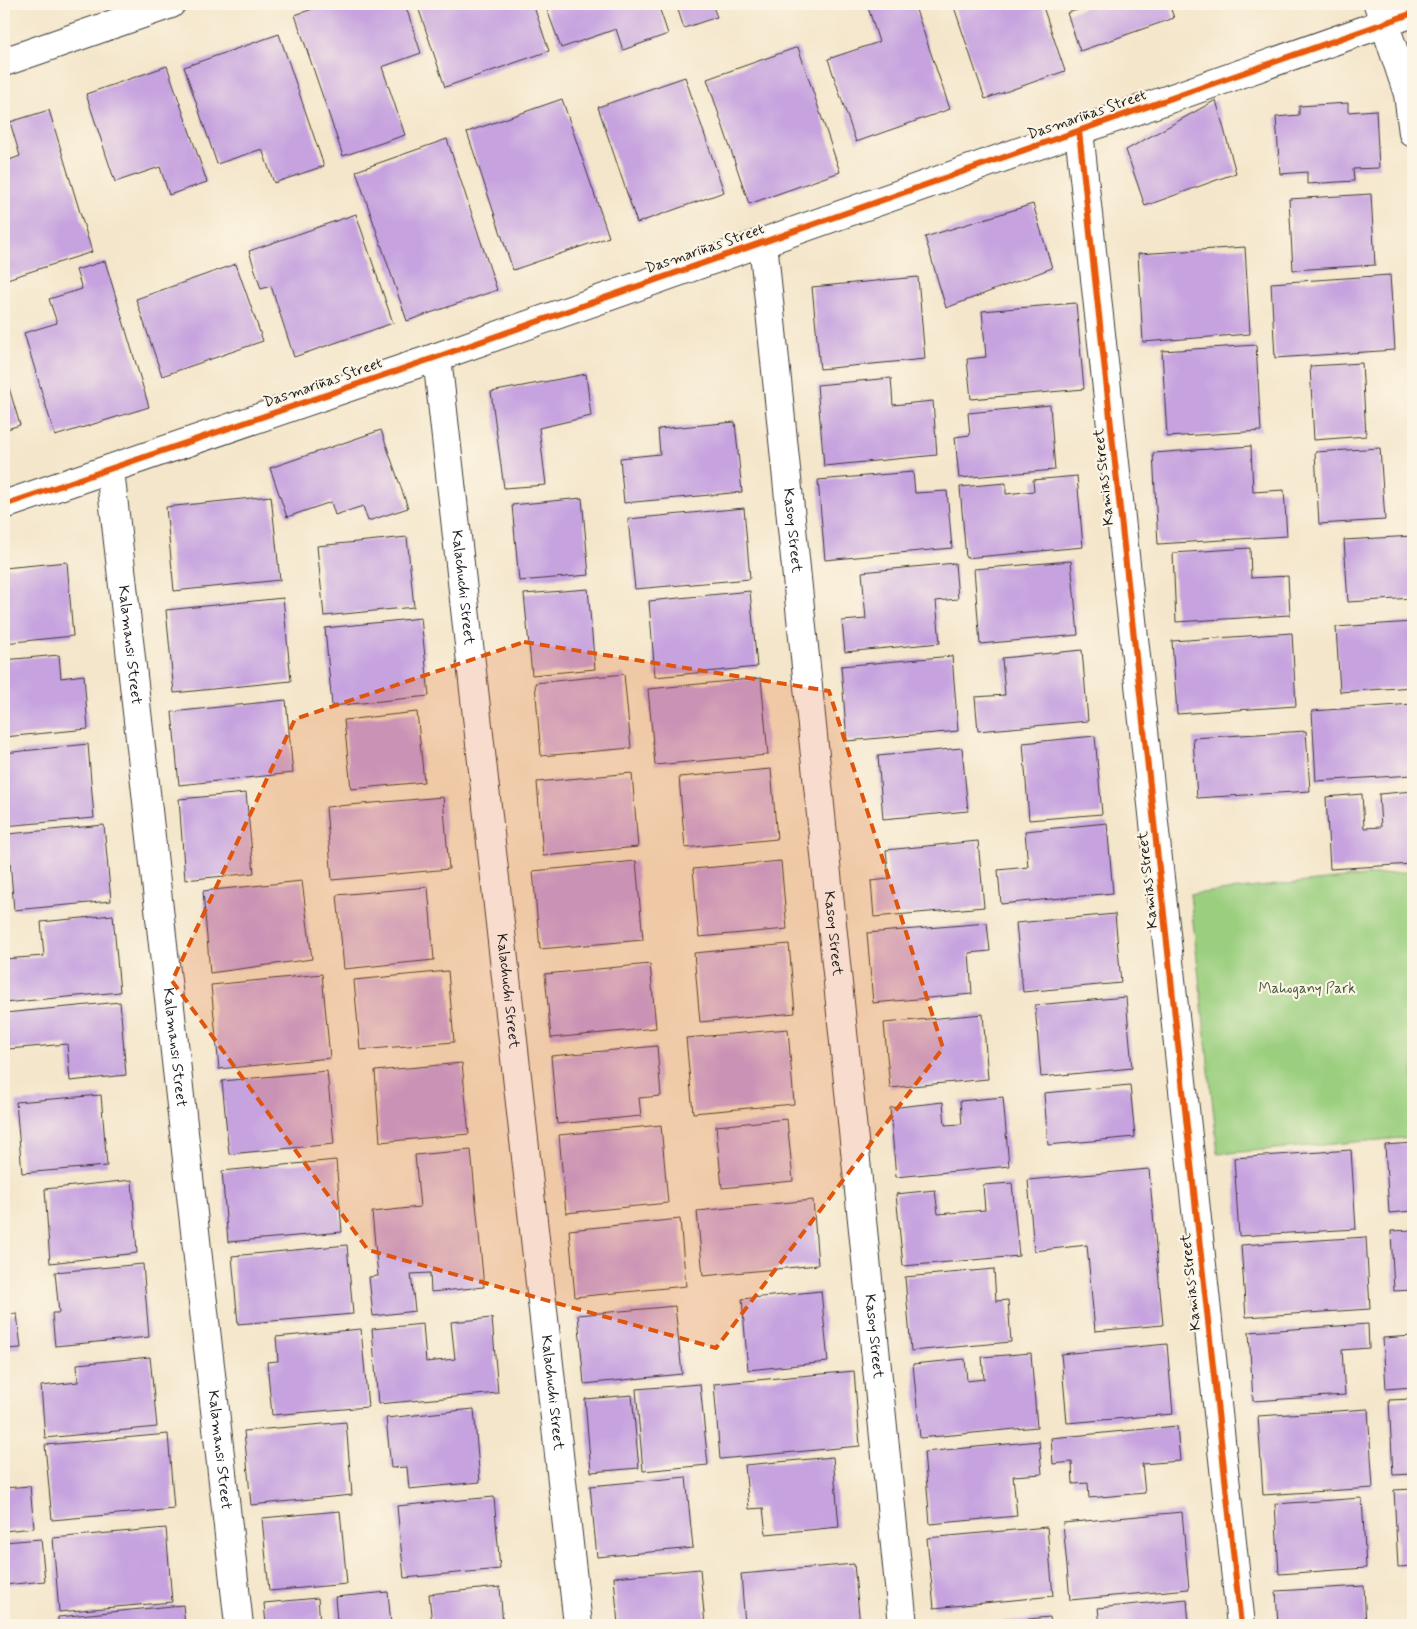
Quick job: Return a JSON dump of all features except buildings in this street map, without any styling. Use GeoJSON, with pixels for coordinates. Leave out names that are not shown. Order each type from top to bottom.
{"type":"FeatureCollection","features":[{"type":"Feature","properties":{"kind":"street"},"geometry":{"type":"LineString","coordinates":[[4,62],[171,4]]}},
{"type":"Feature","properties":{"kind":"street"},"geometry":{"type":"LineString","coordinates":[[1381,13],[1408,94],[1413,133]]}},
{"type":"Feature","properties":{"kind":"street","name":"Dasmariñas Street"},"geometry":{"type":"LineString","coordinates":[[4,505],[437,357],[1079,131],[1381,13],[1413,14]]}},
{"type":"Feature","properties":{"kind":"street","name":"Kamias Street"},"geometry":{"type":"LineString","coordinates":[[1079,131],[1241,1625]]}},
{"type":"Feature","properties":{"kind":"street","name":"Kasoy Street"},"geometry":{"type":"LineString","coordinates":[[763,242],[904,1625]]}},
{"type":"Feature","properties":{"kind":"street","name":"Kalachuchi Street"},"geometry":{"type":"LineString","coordinates":[[437,357],[578,1625]]}},
{"type":"Feature","properties":{"kind":"street","name":"Kalamansi Street"},"geometry":{"type":"LineString","coordinates":[[110,470],[239,1625]]}},
{"type":"Feature","properties":{"kind":"highlighted area"},"geometry":{"type":"Polygon","coordinates":[[[524,642],[829,691],[943,1048],[716,1348],[368,1250],[172,981],[295,719],[524,642]]]}},
{"type":"Feature","properties":{"kind":"green space","name":"Mahogany Park"},"geometry":{"type":"Polygon","coordinates":[[[1413,871],[1413,1137],[1218,1154],[1190,894],[1413,871]]]}},
{"type":"Feature","properties":{"kind":"cycle path"},"geometry":{"type":"LineString","coordinates":[[4,505],[437,357],[1413,13]]}},
{"type":"Feature","properties":{"kind":"cycle path"},"geometry":{"type":"LineString","coordinates":[[1079,131],[1241,1625]]}}]}
